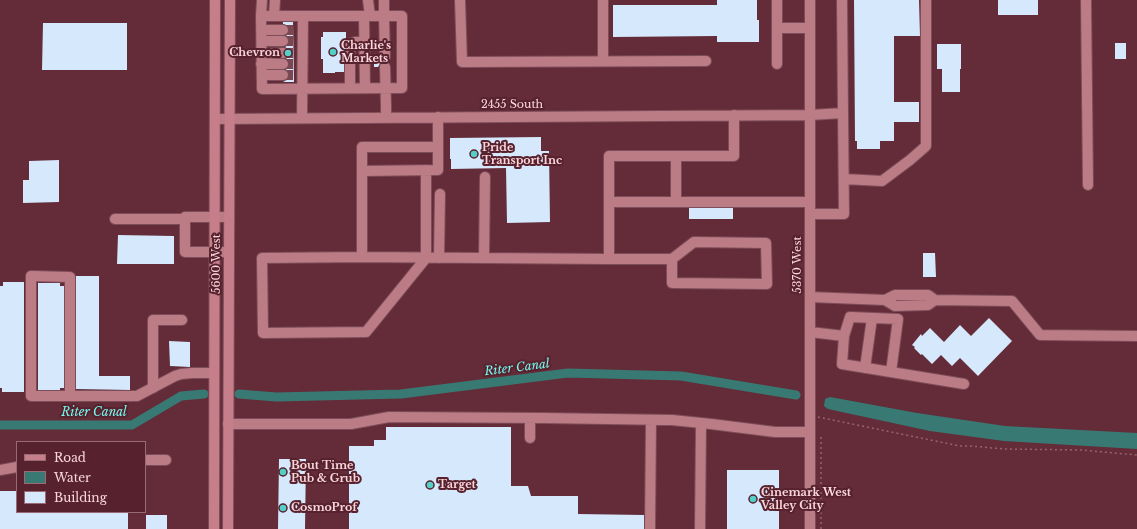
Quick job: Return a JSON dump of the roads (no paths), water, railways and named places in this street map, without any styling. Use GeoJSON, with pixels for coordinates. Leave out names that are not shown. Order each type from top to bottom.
{"type":"FeatureCollection","features":[{"type":"Feature","properties":{"kind":"main road","name":"5600 West"},"geometry":{"type":"LineString","coordinates":[[214,529],[215,0]]}},
{"type":"Feature","properties":{"kind":"main road","name":"5600 West"},"geometry":{"type":"LineString","coordinates":[[228,529],[230,0]]}},
{"type":"Feature","properties":{"kind":"street"},"geometry":{"type":"LineString","coordinates":[[261,16],[402,16],[402,88],[262,89],[261,59],[261,16],[262,0]]}},
{"type":"Feature","properties":{"kind":"street"},"geometry":{"type":"LineString","coordinates":[[274,16],[275,0]]}},
{"type":"Feature","properties":{"kind":"street"},"geometry":{"type":"LineString","coordinates":[[365,88],[365,42],[368,0]]}},
{"type":"Feature","properties":{"kind":"street"},"geometry":{"type":"LineString","coordinates":[[384,0],[386,118]]}},
{"type":"Feature","properties":{"kind":"street"},"geometry":{"type":"LineString","coordinates":[[460,0],[462,62],[706,61]]}},
{"type":"Feature","properties":{"kind":"street"},"geometry":{"type":"LineString","coordinates":[[603,0],[603,61]]}},
{"type":"Feature","properties":{"kind":"street"},"geometry":{"type":"LineString","coordinates":[[777,64],[778,0]]}},
{"type":"Feature","properties":{"kind":"street","name":"5370 West"},"geometry":{"type":"LineString","coordinates":[[810,0],[810,529]]}},
{"type":"Feature","properties":{"kind":"street"},"geometry":{"type":"LineString","coordinates":[[810,214],[844,214],[842,0]]}},
{"type":"Feature","properties":{"kind":"street"},"geometry":{"type":"LineString","coordinates":[[844,179],[882,181],[926,146],[926,0]]}},
{"type":"Feature","properties":{"kind":"street"},"geometry":{"type":"LineString","coordinates":[[1086,0],[1088,185]]}},
{"type":"Feature","properties":{"kind":"street"},"geometry":{"type":"LineString","coordinates":[[302,118],[303,89],[298,75],[298,30],[303,16]]}},
{"type":"Feature","properties":{"kind":"street"},"geometry":{"type":"LineString","coordinates":[[777,28],[810,28]]}},
{"type":"Feature","properties":{"kind":"street"},"geometry":{"type":"LineString","coordinates":[[262,30],[283,30]]}},
{"type":"Feature","properties":{"kind":"street"},"geometry":{"type":"LineString","coordinates":[[262,41],[283,41]]}},
{"type":"Feature","properties":{"kind":"street"},"geometry":{"type":"LineString","coordinates":[[350,88],[350,45],[352,42],[365,42]]}},
{"type":"Feature","properties":{"kind":"street"},"geometry":{"type":"LineString","coordinates":[[261,59],[283,53]]}},
{"type":"Feature","properties":{"kind":"street"},"geometry":{"type":"LineString","coordinates":[[261,59],[283,64]]}},
{"type":"Feature","properties":{"kind":"street"},"geometry":{"type":"LineString","coordinates":[[262,75],[283,75]]}},
{"type":"Feature","properties":{"kind":"street","name":"2455 South"},"geometry":{"type":"LineString","coordinates":[[215,119],[810,115],[843,113]]}},
{"type":"Feature","properties":{"kind":"street"},"geometry":{"type":"LineString","coordinates":[[609,259],[609,156],[734,156],[734,115]]}},
{"type":"Feature","properties":{"kind":"street"},"geometry":{"type":"LineString","coordinates":[[362,171],[438,170],[438,117]]}},
{"type":"Feature","properties":{"kind":"street"},"geometry":{"type":"LineString","coordinates":[[362,257],[362,147],[438,147]]}},
{"type":"Feature","properties":{"kind":"street"},"geometry":{"type":"LineString","coordinates":[[676,156],[676,202]]}},
{"type":"Feature","properties":{"kind":"street"},"geometry":{"type":"LineString","coordinates":[[426,170],[426,258],[366,332],[263,333],[262,258],[362,257],[426,258],[672,259],[694,242],[766,243],[767,284],[672,283],[672,259]]}},
{"type":"Feature","properties":{"kind":"street"},"geometry":{"type":"LineString","coordinates":[[484,258],[485,177]]}},
{"type":"Feature","properties":{"kind":"street"},"geometry":{"type":"LineString","coordinates":[[440,194],[440,258]]}},
{"type":"Feature","properties":{"kind":"street"},"geometry":{"type":"LineString","coordinates":[[609,202],[810,202]]}},
{"type":"Feature","properties":{"kind":"street"},"geometry":{"type":"LineString","coordinates":[[115,219],[185,219],[185,217],[229,217]]}},
{"type":"Feature","properties":{"kind":"street"},"geometry":{"type":"LineString","coordinates":[[185,219],[185,252],[229,252]]}},
{"type":"Feature","properties":{"kind":"street"},"geometry":{"type":"LineString","coordinates":[[70,396],[70,277],[31,276],[31,396],[70,396],[137,396],[181,374],[214,373]]}},
{"type":"Feature","properties":{"kind":"street"},"geometry":{"type":"LineString","coordinates":[[810,297],[886,300],[895,306],[928,305],[935,300],[1012,301],[1040,335],[1137,336]]}},
{"type":"Feature","properties":{"kind":"street"},"geometry":{"type":"LineString","coordinates":[[891,372],[898,319],[850,316],[844,336],[842,364],[964,384]]}},
{"type":"Feature","properties":{"kind":"street"},"geometry":{"type":"LineString","coordinates":[[866,368],[872,318]]}},
{"type":"Feature","properties":{"kind":"street"},"geometry":{"type":"LineString","coordinates":[[153,388],[153,320],[182,320]]}},
{"type":"Feature","properties":{"kind":"street"},"geometry":{"type":"LineString","coordinates":[[810,332],[844,336]]}},
{"type":"Feature","properties":{"kind":"street"},"geometry":{"type":"LineString","coordinates":[[228,424],[351,424],[389,417],[530,418],[672,420],[775,432],[810,432]]}},
{"type":"Feature","properties":{"kind":"street"},"geometry":{"type":"LineString","coordinates":[[530,418],[530,438]]}},
{"type":"Feature","properties":{"kind":"street"},"geometry":{"type":"LineString","coordinates":[[650,529],[651,420]]}},
{"type":"Feature","properties":{"kind":"street"},"geometry":{"type":"LineString","coordinates":[[700,529],[701,423]]}},
{"type":"Feature","properties":{"kind":"street"},"geometry":{"type":"LineString","coordinates":[[146,460],[166,460]]}},
{"type":"Feature","properties":{"kind":"street"},"geometry":{"type":"LineString","coordinates":[[0,470],[16,467]]}},
{"type":"Feature","properties":{"kind":"water"},"geometry":{"type":"Polygon","coordinates":[[[830,397],[917,413],[1005,426],[1137,433],[1137,449],[1004,441],[930,431],[828,409],[824,406],[825,399],[830,397]]]}},
{"type":"Feature","properties":{"kind":"waterway","name":"Riter Canal"},"geometry":{"type":"LineString","coordinates":[[239,394],[276,397],[401,394],[568,373],[681,376],[796,395]]}},
{"type":"Feature","properties":{"kind":"waterway","name":"Riter Canal"},"geometry":{"type":"LineString","coordinates":[[0,425],[132,425],[181,396],[204,394]]}},
{"type":"Feature","properties":{"kind":"tunnel"},"geometry":{"type":"LineString","coordinates":[[283,30],[294,30]]}},
{"type":"Feature","properties":{"kind":"tunnel"},"geometry":{"type":"LineString","coordinates":[[283,41],[294,41]]}},
{"type":"Feature","properties":{"kind":"tunnel"},"geometry":{"type":"LineString","coordinates":[[283,53],[294,53]]}},
{"type":"Feature","properties":{"kind":"tunnel"},"geometry":{"type":"LineString","coordinates":[[283,64],[294,64]]}},
{"type":"Feature","properties":{"kind":"tunnel"},"geometry":{"type":"LineString","coordinates":[[283,75],[294,75]]}},
{"type":"Feature","properties":{"kind":"place","name":"Charlie's Markets"},"geometry":{"type":"Point","coordinates":[333,52]}},
{"type":"Feature","properties":{"kind":"place","name":"Chevron"},"geometry":{"type":"Point","coordinates":[288,53]}},
{"type":"Feature","properties":{"kind":"place","name":"Pride Transport Inc"},"geometry":{"type":"Point","coordinates":[474,154]}},
{"type":"Feature","properties":{"kind":"place","name":"Bout Time Pub & Grub"},"geometry":{"type":"Point","coordinates":[283,472]}},
{"type":"Feature","properties":{"kind":"place","name":"Target"},"geometry":{"type":"Point","coordinates":[430,485]}},
{"type":"Feature","properties":{"kind":"place","name":"Cinemark West Valley City"},"geometry":{"type":"Point","coordinates":[753,499]}},
{"type":"Feature","properties":{"kind":"place","name":"CosmoProf"},"geometry":{"type":"Point","coordinates":[283,508]}}]}
